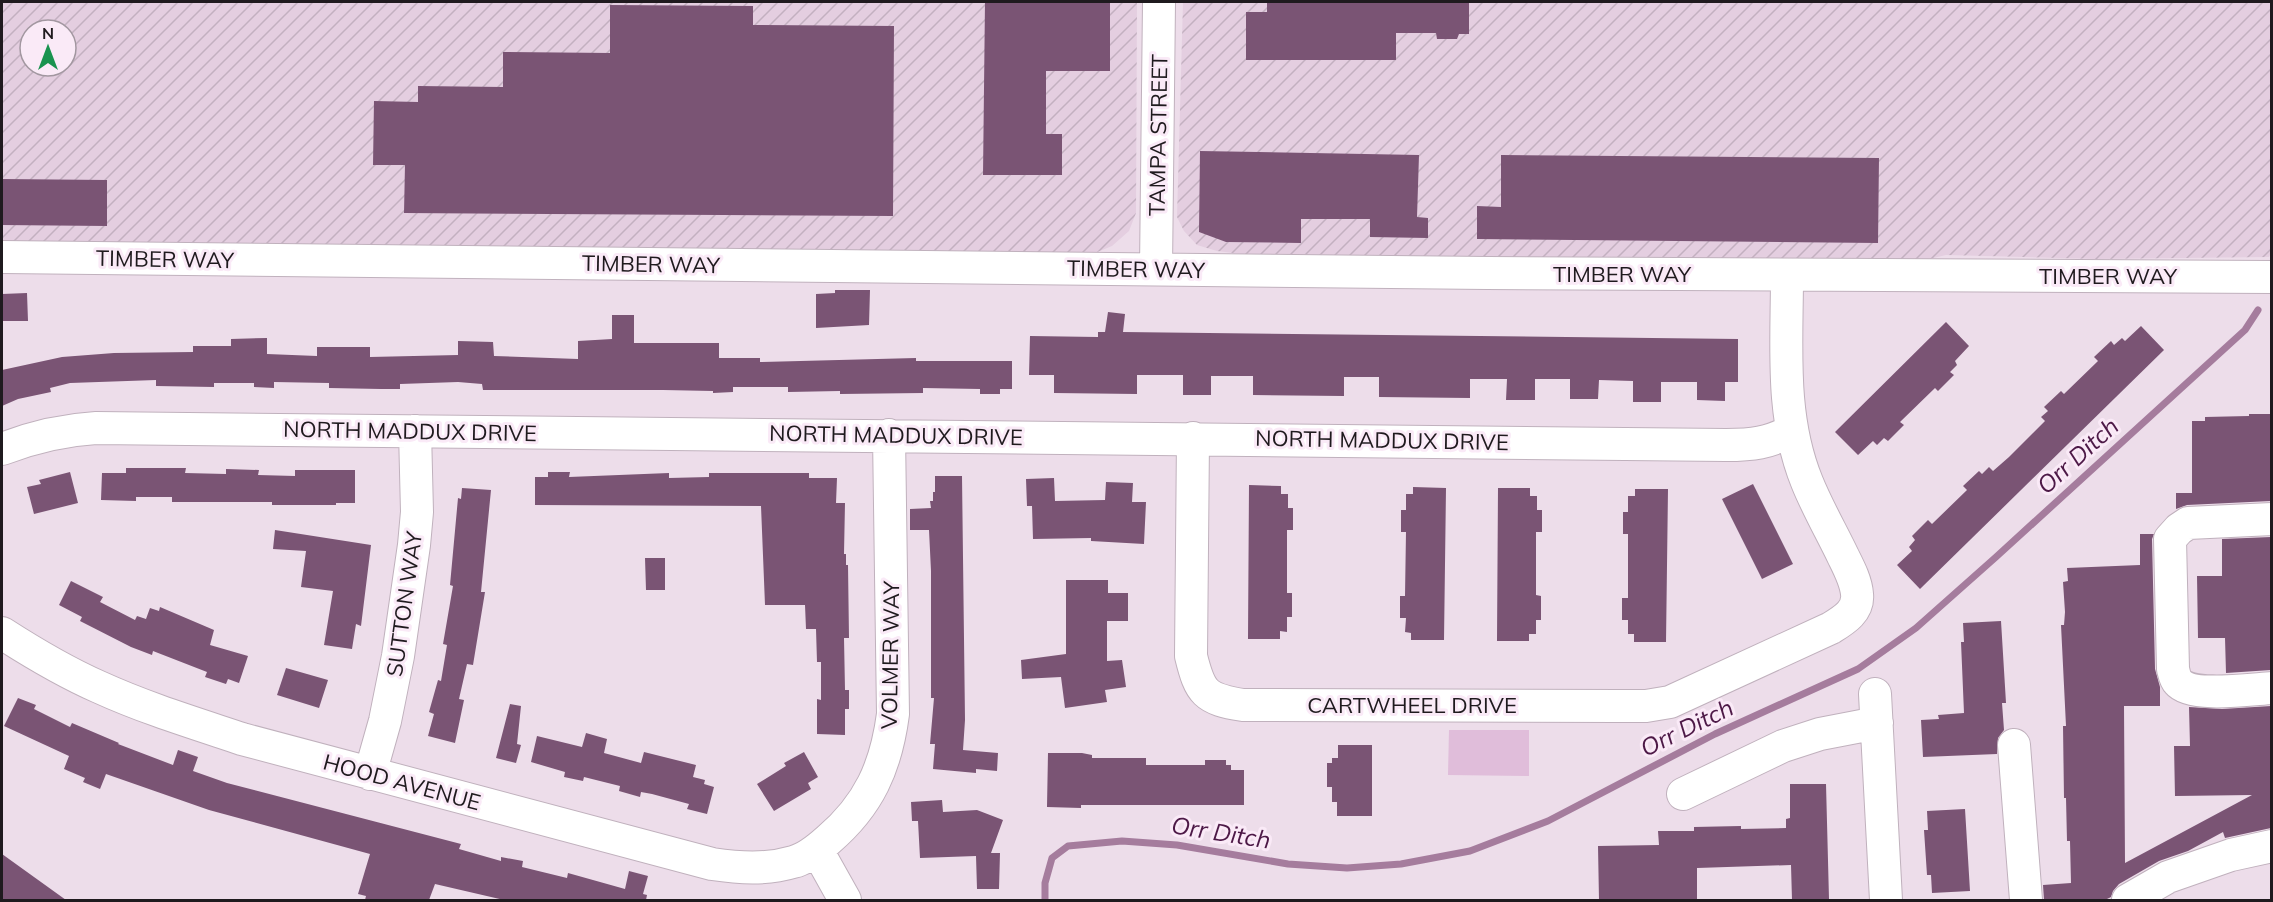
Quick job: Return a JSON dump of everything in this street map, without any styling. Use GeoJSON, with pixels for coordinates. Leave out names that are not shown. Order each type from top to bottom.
{"type":"FeatureCollection","features":[{"type":"Feature","properties":{"kind":"street","name":"TAMPA STREET"},"geometry":{"type":"LineString","coordinates":[[1156,269],[1160,2]]}},
{"type":"Feature","properties":{"kind":"street","name":"TIMBER WAY"},"geometry":{"type":"LineString","coordinates":[[2,257],[1787,275],[2271,277]]}},
{"type":"Feature","properties":{"kind":"street"},"geometry":{"type":"LineString","coordinates":[[1787,275],[1786,374],[1791,431]]}},
{"type":"Feature","properties":{"kind":"street","name":"NORTH MADDUX DRIVE"},"geometry":{"type":"LineString","coordinates":[[2,449],[36,436],[65,430],[96,428],[1752,444],[1771,441],[1791,431]]}},
{"type":"Feature","properties":{"kind":"street","name":"SUTTON WAY"},"geometry":{"type":"LineString","coordinates":[[370,774],[385,721],[398,656],[414,545],[417,512],[415,431]]}},
{"type":"Feature","properties":{"kind":"street","name":"CARTWHEEL DRIVE"},"geometry":{"type":"LineString","coordinates":[[1193,438],[1191,656],[1202,689],[1213,698],[1255,705],[1579,706],[1670,702],[1831,628],[1844,620],[1856,608],[1857,596],[1853,578],[1807,483],[1791,431]]}},
{"type":"Feature","properties":{"kind":"street","name":"VOLMER WAY"},"geometry":{"type":"LineString","coordinates":[[818,850],[846,825],[866,800],[879,774],[889,742],[893,714],[889,435]]}},
{"type":"Feature","properties":{"kind":"street"},"geometry":{"type":"LineString","coordinates":[[2271,519],[2188,523],[2179,529],[2170,540],[2173,669],[2177,682],[2187,688],[2204,691],[2271,688]]}},
{"type":"Feature","properties":{"kind":"street","name":"HOOD AVENUE"},"geometry":{"type":"LineString","coordinates":[[2,633],[63,670],[100,687],[242,740],[712,864],[740,868],[771,867],[795,862],[818,850]]}},
{"type":"Feature","properties":{"kind":"street"},"geometry":{"type":"LineString","coordinates":[[1683,794],[1783,746],[1820,734],[1876,708],[1886,900]]}},
{"type":"Feature","properties":{"kind":"street"},"geometry":{"type":"LineString","coordinates":[[2014,745],[2026,900]]}},
{"type":"Feature","properties":{"kind":"street"},"geometry":{"type":"LineString","coordinates":[[2128,900],[2168,877],[2231,855],[2271,846]]}},
{"type":"Feature","properties":{"kind":"street"},"geometry":{"type":"LineString","coordinates":[[818,850],[845,900]]}},
{"type":"Feature","properties":{"kind":"shaded area"},"geometry":{"type":"Polygon","coordinates":[[[2,2],[1137,2],[1136,213],[1129,231],[1112,246],[1095,253],[2,243],[2,2]]]}},
{"type":"Feature","properties":{"kind":"shaded area"},"geometry":{"type":"Polygon","coordinates":[[[1183,2],[2271,2],[2272,251],[2269,257],[2096,259],[1946,255],[1921,261],[1241,254],[1217,251],[1197,245],[1184,231],[1177,217],[1183,2]]]}},
{"type":"Feature","properties":{"kind":"shaded area"},"geometry":{"type":"Polygon","coordinates":[[[1449,730],[1529,730],[1529,776],[1448,775],[1449,730]]]}},
{"type":"Feature","properties":{"kind":"building"},"geometry":{"type":"Polygon","coordinates":[[[985,2],[1110,2],[1110,71],[1046,71],[1046,134],[1062,134],[1062,175],[983,175],[985,2]]]}},
{"type":"Feature","properties":{"kind":"building"},"geometry":{"type":"Polygon","coordinates":[[[1267,2],[1469,2],[1469,34],[1459,34],[1457,39],[1437,39],[1436,33],[1396,33],[1396,60],[1246,60],[1246,12],[1267,12],[1267,2]]]}},
{"type":"Feature","properties":{"kind":"building"},"geometry":{"type":"Polygon","coordinates":[[[610,5],[753,6],[753,25],[894,26],[893,216],[404,213],[405,165],[373,165],[374,101],[418,102],[418,86],[503,87],[503,52],[610,53],[610,5]]]}},
{"type":"Feature","properties":{"kind":"building"},"geometry":{"type":"Polygon","coordinates":[[[1200,151],[1419,155],[1417,217],[1428,218],[1428,238],[1370,237],[1370,219],[1301,219],[1301,243],[1226,242],[1199,232],[1200,151]]]}},
{"type":"Feature","properties":{"kind":"building"},"geometry":{"type":"Polygon","coordinates":[[[1501,155],[1879,158],[1878,243],[1477,239],[1477,206],[1501,207],[1501,155]]]}},
{"type":"Feature","properties":{"kind":"building"},"geometry":{"type":"Polygon","coordinates":[[[2,179],[107,180],[107,226],[2,225],[2,179]]]}},
{"type":"Feature","properties":{"kind":"building"},"geometry":{"type":"Polygon","coordinates":[[[835,290],[870,290],[869,325],[816,328],[816,294],[835,293],[835,290]]]}},
{"type":"Feature","properties":{"kind":"building"},"geometry":{"type":"Polygon","coordinates":[[[27,293],[28,321],[2,321],[2,294],[27,293]]]}},
{"type":"Feature","properties":{"kind":"building"},"geometry":{"type":"Polygon","coordinates":[[[1108,312],[1125,314],[1123,332],[1738,339],[1738,382],[1725,382],[1725,401],[1697,400],[1697,382],[1661,382],[1661,402],[1633,402],[1633,381],[1599,380],[1598,399],[1570,399],[1570,379],[1535,379],[1535,400],[1506,400],[1507,379],[1470,379],[1470,398],[1379,397],[1379,377],[1344,377],[1344,396],[1253,395],[1253,376],[1211,376],[1211,395],[1183,395],[1183,375],[1137,375],[1137,394],[1054,393],[1054,375],[1029,375],[1030,336],[1098,337],[1098,332],[1105,332],[1108,312]]]}},
{"type":"Feature","properties":{"kind":"building"},"geometry":{"type":"Polygon","coordinates":[[[612,315],[634,315],[634,343],[719,343],[719,358],[760,358],[760,362],[916,358],[916,361],[1012,361],[1012,389],[1000,389],[1000,394],[980,394],[980,389],[923,388],[923,393],[840,394],[840,391],[788,392],[788,387],[733,387],[733,392],[713,393],[713,391],[663,390],[483,390],[482,384],[458,382],[400,384],[400,389],[329,388],[329,383],[274,382],[274,388],[254,387],[254,383],[214,383],[214,387],[156,386],[156,380],[70,383],[50,388],[51,392],[18,399],[2,406],[2,370],[62,357],[114,353],[193,352],[193,346],[231,346],[231,339],[267,338],[267,354],[317,356],[317,347],[370,347],[370,357],[458,355],[458,341],[493,342],[494,356],[578,359],[578,341],[612,339],[612,315]]]}},
{"type":"Feature","properties":{"kind":"building"},"geometry":{"type":"Polygon","coordinates":[[[1946,322],[1969,346],[1955,361],[1957,365],[1950,372],[1954,375],[1938,391],[1935,388],[1900,422],[1904,425],[1888,441],[1884,438],[1877,445],[1873,441],[1858,455],[1835,432],[1946,322]]]}},
{"type":"Feature","properties":{"kind":"building"},"geometry":{"type":"Polygon","coordinates":[[[2141,326],[2164,350],[1920,589],[1897,565],[1912,551],[1909,547],[1915,540],[1912,536],[1928,520],[1932,524],[1967,490],[1963,486],[1979,471],[1982,474],[1989,467],[1993,471],[2009,457],[2045,421],[2041,417],[2048,411],[2044,407],[2061,391],[2064,394],[2098,361],[2094,357],[2111,341],[2114,345],[2122,338],[2125,341],[2141,326]]]}},
{"type":"Feature","properties":{"kind":"building"},"geometry":{"type":"Polygon","coordinates":[[[2249,414],[2271,414],[2271,501],[2187,505],[2176,509],[2176,493],[2192,493],[2192,421],[2205,421],[2205,417],[2249,416],[2249,414]]]}},
{"type":"Feature","properties":{"kind":"building"},"geometry":{"type":"Polygon","coordinates":[[[126,468],[186,468],[185,473],[226,474],[226,469],[259,470],[258,475],[295,476],[295,470],[355,470],[355,503],[272,505],[272,502],[172,502],[172,497],[136,497],[136,501],[101,500],[102,473],[126,473],[126,468]]]}},
{"type":"Feature","properties":{"kind":"building"},"geometry":{"type":"Polygon","coordinates":[[[70,472],[78,503],[34,514],[27,487],[41,484],[39,480],[70,472]]]}},
{"type":"Feature","properties":{"kind":"building"},"geometry":{"type":"Polygon","coordinates":[[[548,472],[570,472],[569,477],[669,473],[669,478],[709,477],[709,473],[809,473],[809,478],[837,478],[836,503],[845,503],[844,554],[846,554],[846,565],[848,565],[849,638],[844,638],[845,690],[849,690],[849,709],[845,709],[845,735],[817,734],[817,699],[821,700],[821,662],[817,662],[816,629],[806,629],[805,605],[765,605],[761,506],[535,505],[535,477],[548,477],[548,472]]]}},
{"type":"Feature","properties":{"kind":"building"},"geometry":{"type":"Polygon","coordinates":[[[935,476],[962,476],[965,720],[963,750],[998,753],[997,771],[976,769],[976,773],[933,769],[935,744],[930,744],[934,698],[931,698],[929,530],[910,530],[910,509],[931,508],[930,501],[933,501],[933,492],[935,492],[935,476]]]}},
{"type":"Feature","properties":{"kind":"building"},"geometry":{"type":"Polygon","coordinates":[[[1054,478],[1055,501],[1105,500],[1106,482],[1133,483],[1132,502],[1146,502],[1144,544],[1091,541],[1091,538],[1033,539],[1032,506],[1027,506],[1026,479],[1054,478]]]}},
{"type":"Feature","properties":{"kind":"building"},"geometry":{"type":"Polygon","coordinates":[[[1753,484],[1793,564],[1762,579],[1722,499],[1753,484]]]}},
{"type":"Feature","properties":{"kind":"building"},"geometry":{"type":"Polygon","coordinates":[[[1249,485],[1281,486],[1281,494],[1288,494],[1288,508],[1293,508],[1293,530],[1287,530],[1287,593],[1292,593],[1292,617],[1287,617],[1287,632],[1280,631],[1280,639],[1248,639],[1249,485]]]}},
{"type":"Feature","properties":{"kind":"building"},"geometry":{"type":"Polygon","coordinates":[[[1413,487],[1446,488],[1444,640],[1411,640],[1411,633],[1405,632],[1406,618],[1400,618],[1400,596],[1405,596],[1406,532],[1401,532],[1401,510],[1406,510],[1406,494],[1413,494],[1413,487]]]}},
{"type":"Feature","properties":{"kind":"building"},"geometry":{"type":"Polygon","coordinates":[[[462,488],[491,490],[481,592],[485,592],[473,665],[467,664],[459,699],[464,700],[455,743],[428,736],[434,714],[429,712],[438,680],[441,681],[447,645],[443,644],[453,586],[450,585],[458,498],[461,499],[462,488]]]}},
{"type":"Feature","properties":{"kind":"building"},"geometry":{"type":"Polygon","coordinates":[[[1498,488],[1530,488],[1530,496],[1537,496],[1537,510],[1542,510],[1542,532],[1536,532],[1536,595],[1541,596],[1541,620],[1536,620],[1536,634],[1529,634],[1529,641],[1497,641],[1498,488]]]}},
{"type":"Feature","properties":{"kind":"building"},"geometry":{"type":"Polygon","coordinates":[[[1635,489],[1668,489],[1666,642],[1634,642],[1634,634],[1628,634],[1628,620],[1622,620],[1622,598],[1628,598],[1628,534],[1623,534],[1623,512],[1628,512],[1628,496],[1635,496],[1635,489]]]}},
{"type":"Feature","properties":{"kind":"building"},"geometry":{"type":"Polygon","coordinates":[[[275,530],[371,545],[361,626],[356,624],[352,649],[324,645],[333,591],[301,587],[306,551],[273,549],[275,530]]]}},
{"type":"Feature","properties":{"kind":"building"},"geometry":{"type":"Polygon","coordinates":[[[2140,534],[2154,534],[2152,539],[2155,669],[2160,687],[2160,706],[2124,706],[2125,863],[2252,795],[2175,796],[2174,746],[2190,746],[2189,707],[2222,709],[2271,706],[2271,828],[2225,838],[2223,832],[2188,851],[2159,861],[2119,884],[2111,897],[2105,900],[2044,900],[2043,885],[2071,883],[2070,841],[2067,841],[2066,798],[2064,798],[2063,726],[2066,726],[2061,625],[2064,625],[2065,612],[2063,582],[2068,581],[2067,568],[2140,565],[2140,534]]]}},
{"type":"Feature","properties":{"kind":"building"},"geometry":{"type":"Polygon","coordinates":[[[2271,537],[2271,670],[2226,673],[2225,638],[2198,638],[2197,576],[2222,576],[2222,539],[2271,537]]]}},
{"type":"Feature","properties":{"kind":"building"},"geometry":{"type":"Polygon","coordinates":[[[645,558],[665,558],[665,590],[646,590],[645,558]]]}},
{"type":"Feature","properties":{"kind":"building"},"geometry":{"type":"Polygon","coordinates":[[[1066,580],[1108,580],[1108,593],[1128,593],[1128,621],[1107,621],[1107,661],[1122,660],[1126,687],[1105,690],[1107,702],[1065,708],[1061,677],[1022,679],[1021,660],[1066,654],[1066,580]]]}},
{"type":"Feature","properties":{"kind":"building"},"geometry":{"type":"Polygon","coordinates":[[[71,581],[103,597],[100,602],[135,620],[137,616],[146,619],[150,608],[159,611],[160,607],[214,630],[210,645],[248,656],[239,683],[228,679],[226,684],[205,677],[207,672],[153,651],[152,655],[131,647],[80,621],[82,617],[59,605],[71,581]]]}},
{"type":"Feature","properties":{"kind":"building"},"geometry":{"type":"Polygon","coordinates":[[[2001,621],[2006,703],[2002,703],[2004,730],[1998,738],[1997,754],[1923,757],[1921,720],[1939,719],[1938,715],[1964,713],[1961,642],[1964,642],[1963,623],[2001,621]]]}},
{"type":"Feature","properties":{"kind":"building"},"geometry":{"type":"Polygon","coordinates":[[[286,668],[328,680],[319,708],[277,695],[286,668]]]}},
{"type":"Feature","properties":{"kind":"building"},"geometry":{"type":"Polygon","coordinates":[[[18,698],[36,705],[34,709],[70,727],[72,723],[173,765],[178,750],[198,757],[193,771],[227,783],[461,844],[459,849],[501,861],[501,857],[523,861],[522,867],[567,878],[568,873],[625,889],[629,871],[648,876],[643,894],[647,895],[646,900],[504,900],[435,884],[429,900],[365,900],[366,896],[358,894],[370,854],[209,810],[106,774],[100,789],[83,782],[85,778],[64,769],[69,756],[4,726],[18,698]]]}},
{"type":"Feature","properties":{"kind":"building"},"geometry":{"type":"Polygon","coordinates":[[[510,704],[521,706],[517,744],[521,745],[516,763],[496,758],[510,704]]]}},
{"type":"Feature","properties":{"kind":"building"},"geometry":{"type":"Polygon","coordinates":[[[586,733],[607,739],[604,753],[641,763],[644,752],[696,765],[693,777],[705,780],[704,784],[714,787],[707,814],[687,809],[689,804],[652,794],[641,792],[640,797],[619,791],[620,786],[584,777],[583,781],[564,777],[565,772],[531,762],[537,736],[582,747],[586,733]]]}},
{"type":"Feature","properties":{"kind":"building"},"geometry":{"type":"Polygon","coordinates":[[[1338,745],[1372,745],[1372,816],[1337,816],[1337,802],[1332,802],[1332,787],[1327,787],[1327,763],[1332,763],[1332,758],[1338,758],[1338,745]]]}},
{"type":"Feature","properties":{"kind":"building"},"geometry":{"type":"Polygon","coordinates":[[[804,752],[818,777],[808,783],[811,789],[774,811],[757,784],[786,766],[784,763],[804,752]]]}},
{"type":"Feature","properties":{"kind":"building"},"geometry":{"type":"Polygon","coordinates":[[[1048,753],[1082,753],[1092,755],[1092,758],[1146,758],[1146,765],[1205,765],[1205,760],[1226,760],[1226,765],[1231,765],[1231,770],[1244,770],[1244,805],[1047,807],[1048,753]]]}},
{"type":"Feature","properties":{"kind":"building"},"geometry":{"type":"Polygon","coordinates":[[[1790,784],[1826,784],[1829,899],[1792,900],[1791,865],[1697,868],[1697,900],[1599,900],[1598,846],[1659,845],[1658,831],[1694,831],[1694,827],[1786,828],[1786,819],[1790,818],[1790,784]]]}},
{"type":"Feature","properties":{"kind":"building"},"geometry":{"type":"Polygon","coordinates":[[[942,800],[943,812],[977,810],[1003,820],[991,853],[1000,853],[999,889],[977,889],[976,856],[920,858],[918,821],[912,821],[911,802],[942,800]]]}},
{"type":"Feature","properties":{"kind":"building"},"geometry":{"type":"Polygon","coordinates":[[[1965,809],[1970,891],[1932,893],[1931,875],[1927,875],[1924,830],[1928,830],[1927,811],[1965,809]]]}},
{"type":"Feature","properties":{"kind":"building"},"geometry":{"type":"Polygon","coordinates":[[[2,854],[66,900],[2,900],[2,854]]]}},
{"type":"Feature","properties":{"kind":"waterway","name":"Orr Ditch"},"geometry":{"type":"LineString","coordinates":[[1045,900],[1045,883],[1052,858],[1068,846],[1122,841],[1177,845],[1288,864],[1347,868],[1401,864],[1470,851],[1548,821],[1715,734],[1858,669],[1916,628],[2245,330],[2258,310]]}}]}
